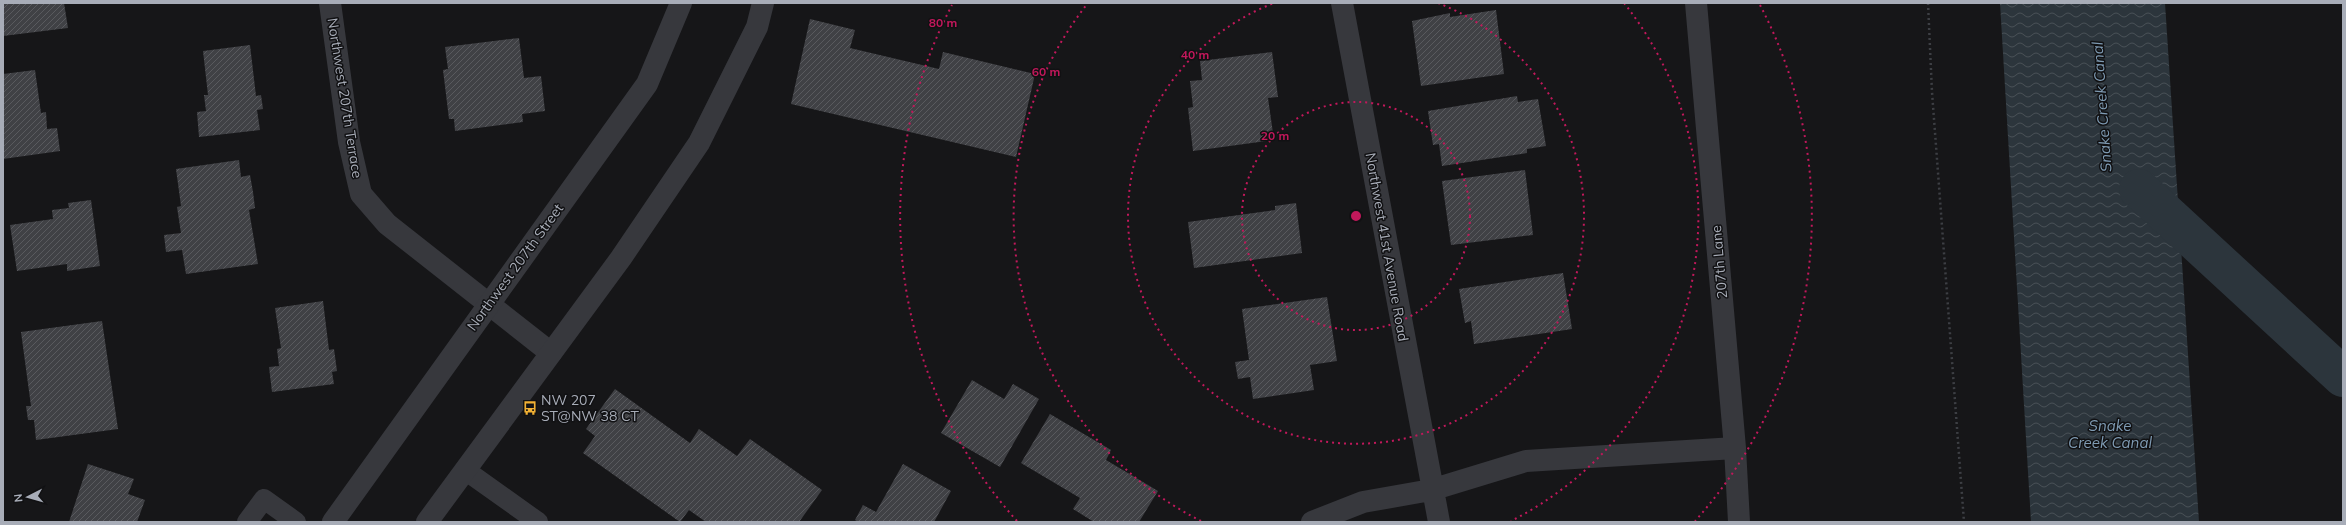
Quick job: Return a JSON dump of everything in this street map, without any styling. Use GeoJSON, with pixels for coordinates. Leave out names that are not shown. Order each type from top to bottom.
{"type":"FeatureCollection","features":[{"type":"Feature","properties":{"kind":"street","name":"Northwest 207th Terrace"},"geometry":{"type":"LineString","coordinates":[[330,3],[349,142],[361,194],[387,224],[487,304]]}},
{"type":"Feature","properties":{"kind":"street","name":"Northwest 207th Street"},"geometry":{"type":"LineString","coordinates":[[333,522],[487,304],[646,84],[681,3]]}},
{"type":"Feature","properties":{"kind":"street"},"geometry":{"type":"LineString","coordinates":[[427,522],[621,258],[699,143],[757,27],[763,3]]}},
{"type":"Feature","properties":{"kind":"street","name":"Northwest 41st Avenue Road"},"geometry":{"type":"LineString","coordinates":[[1342,3],[1439,522]]}},
{"type":"Feature","properties":{"kind":"street","name":"207th Lane"},"geometry":{"type":"LineString","coordinates":[[1696,3],[1735,448],[1739,522]]}},
{"type":"Feature","properties":{"kind":"street"},"geometry":{"type":"LineString","coordinates":[[487,304],[550,353]]}},
{"type":"Feature","properties":{"kind":"street"},"geometry":{"type":"LineString","coordinates":[[1312,522],[1363,502],[1432,490],[1526,461],[1735,448]]}},
{"type":"Feature","properties":{"kind":"lane"},"geometry":{"type":"LineString","coordinates":[[465,470],[538,522]]}},
{"type":"Feature","properties":{"kind":"lane"},"geometry":{"type":"LineString","coordinates":[[247,522],[264,499],[296,522]]}},
{"type":"Feature","properties":{"kind":"path"},"geometry":{"type":"LineString","coordinates":[[1928,3],[1932,92],[1964,522]]}},
{"type":"Feature","properties":{"kind":"water","name":"Snake Creek Canal"},"geometry":{"type":"Polygon","coordinates":[[[2000,3],[2165,3],[2199,522],[2031,522],[2000,3]]]}},
{"type":"Feature","properties":{"kind":"building"},"geometry":{"type":"Polygon","coordinates":[[[3,3],[64,3],[68,28],[3,36],[3,3]]]}},
{"type":"Feature","properties":{"kind":"building"},"geometry":{"type":"Polygon","coordinates":[[[1496,10],[1504,74],[1421,86],[1412,21],[1450,13],[1450,17],[1496,10]]]}},
{"type":"Feature","properties":{"kind":"building"},"geometry":{"type":"Polygon","coordinates":[[[810,19],[855,30],[850,48],[939,69],[943,52],[1035,74],[1016,157],[791,104],[810,19]]]}},
{"type":"Feature","properties":{"kind":"building"},"geometry":{"type":"Polygon","coordinates":[[[519,38],[524,78],[541,76],[545,111],[522,114],[523,122],[455,131],[454,119],[449,119],[443,70],[448,69],[445,47],[519,38]]]}},
{"type":"Feature","properties":{"kind":"building"},"geometry":{"type":"Polygon","coordinates":[[[250,45],[256,96],[261,95],[263,109],[257,110],[260,130],[199,137],[197,112],[206,111],[204,95],[208,95],[203,51],[250,45]]]}},
{"type":"Feature","properties":{"kind":"building"},"geometry":{"type":"Polygon","coordinates":[[[1272,52],[1278,97],[1268,98],[1274,140],[1193,151],[1188,108],[1193,107],[1190,81],[1202,80],[1200,61],[1272,52]]]}},
{"type":"Feature","properties":{"kind":"building"},"geometry":{"type":"Polygon","coordinates":[[[35,70],[41,113],[46,112],[47,129],[57,128],[60,151],[3,159],[3,74],[35,70]]]}},
{"type":"Feature","properties":{"kind":"building"},"geometry":{"type":"Polygon","coordinates":[[[1517,96],[1518,102],[1538,99],[1546,146],[1527,149],[1527,153],[1442,166],[1439,144],[1433,145],[1428,111],[1517,96]]]}},
{"type":"Feature","properties":{"kind":"building"},"geometry":{"type":"Polygon","coordinates":[[[239,160],[241,177],[250,175],[255,208],[249,210],[258,264],[186,274],[182,250],[166,252],[164,235],[181,233],[177,207],[181,206],[176,169],[239,160]]]}},
{"type":"Feature","properties":{"kind":"building"},"geometry":{"type":"Polygon","coordinates":[[[1525,170],[1533,235],[1451,245],[1442,181],[1525,170]]]}},
{"type":"Feature","properties":{"kind":"building"},"geometry":{"type":"Polygon","coordinates":[[[91,200],[100,266],[67,271],[67,264],[17,271],[10,225],[53,219],[52,210],[69,208],[68,203],[91,200]]]}},
{"type":"Feature","properties":{"kind":"building"},"geometry":{"type":"Polygon","coordinates":[[[1296,203],[1302,253],[1194,268],[1188,222],[1275,210],[1275,206],[1296,203]]]}},
{"type":"Feature","properties":{"kind":"building"},"geometry":{"type":"Polygon","coordinates":[[[1563,273],[1572,329],[1474,344],[1471,321],[1465,323],[1459,289],[1563,273]]]}},
{"type":"Feature","properties":{"kind":"building"},"geometry":{"type":"Polygon","coordinates":[[[1327,297],[1337,361],[1310,365],[1314,390],[1253,399],[1250,377],[1238,379],[1235,362],[1249,360],[1242,309],[1327,297]]]}},
{"type":"Feature","properties":{"kind":"building"},"geometry":{"type":"Polygon","coordinates":[[[323,301],[329,350],[334,349],[337,371],[332,372],[334,384],[272,392],[269,367],[279,366],[277,349],[281,348],[275,308],[323,301]]]}},
{"type":"Feature","properties":{"kind":"building"},"geometry":{"type":"Polygon","coordinates":[[[102,321],[118,429],[36,440],[34,420],[28,420],[26,406],[31,406],[21,332],[102,321]]]}},
{"type":"Feature","properties":{"kind":"building"},"geometry":{"type":"Polygon","coordinates":[[[972,380],[1004,399],[1013,384],[1039,399],[1000,467],[941,433],[972,380]]]}},
{"type":"Feature","properties":{"kind":"building"},"geometry":{"type":"Polygon","coordinates":[[[615,389],[690,443],[699,429],[737,456],[750,439],[822,490],[799,522],[706,522],[689,510],[680,522],[583,453],[595,436],[586,429],[615,389]]]}},
{"type":"Feature","properties":{"kind":"building"},"geometry":{"type":"Polygon","coordinates":[[[1050,414],[1111,450],[1106,460],[1158,491],[1139,522],[1094,522],[1073,509],[1080,498],[1021,463],[1050,414]]]}},
{"type":"Feature","properties":{"kind":"building"},"geometry":{"type":"Polygon","coordinates":[[[88,464],[134,479],[128,494],[145,500],[137,522],[69,522],[88,464]]]}},
{"type":"Feature","properties":{"kind":"building"},"geometry":{"type":"Polygon","coordinates":[[[903,464],[951,491],[934,522],[858,522],[855,520],[863,505],[876,512],[903,464]]]}},
{"type":"Feature","properties":{"kind":"waterway"},"geometry":{"type":"LineString","coordinates":[[2139,189],[2343,377]]}},
{"type":"Feature","properties":{"kind":"place","name":"NW 207 ST@NW 38 CT"},"geometry":{"type":"Point","coordinates":[530,408]}}]}
